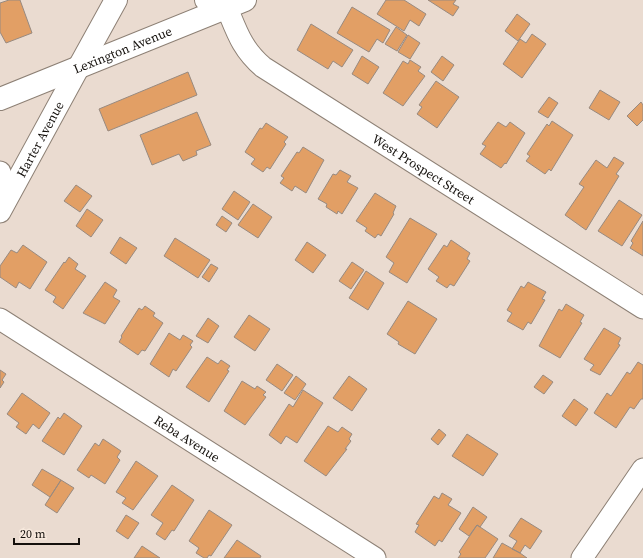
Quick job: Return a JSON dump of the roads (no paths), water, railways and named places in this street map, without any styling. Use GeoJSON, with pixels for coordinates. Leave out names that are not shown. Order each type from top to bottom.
{"type":"FeatureCollection","features":[{"type":"Feature","properties":{"kind":"main road"},"geometry":{"type":"LineString","coordinates":[[80,67],[116,0]]}},
{"type":"Feature","properties":{"kind":"main road"},"geometry":{"type":"LineString","coordinates":[[206,0],[236,4]]}},
{"type":"Feature","properties":{"kind":"main road","name":"Lexington Avenue"},"geometry":{"type":"LineString","coordinates":[[0,99],[236,4]]}},
{"type":"Feature","properties":{"kind":"street","name":"West Prospect Street"},"geometry":{"type":"LineString","coordinates":[[236,4],[242,44],[249,55],[263,67],[643,308]]}},
{"type":"Feature","properties":{"kind":"street","name":"Harter Avenue"},"geometry":{"type":"LineString","coordinates":[[1,210],[80,67]]}},
{"type":"Feature","properties":{"kind":"street"},"geometry":{"type":"LineString","coordinates":[[0,172],[2,186],[1,210]]}},
{"type":"Feature","properties":{"kind":"street","name":"Reba Avenue"},"geometry":{"type":"LineString","coordinates":[[0,319],[375,558]]}},
{"type":"Feature","properties":{"kind":"street"},"geometry":{"type":"LineString","coordinates":[[582,558],[643,469]]}}]}
